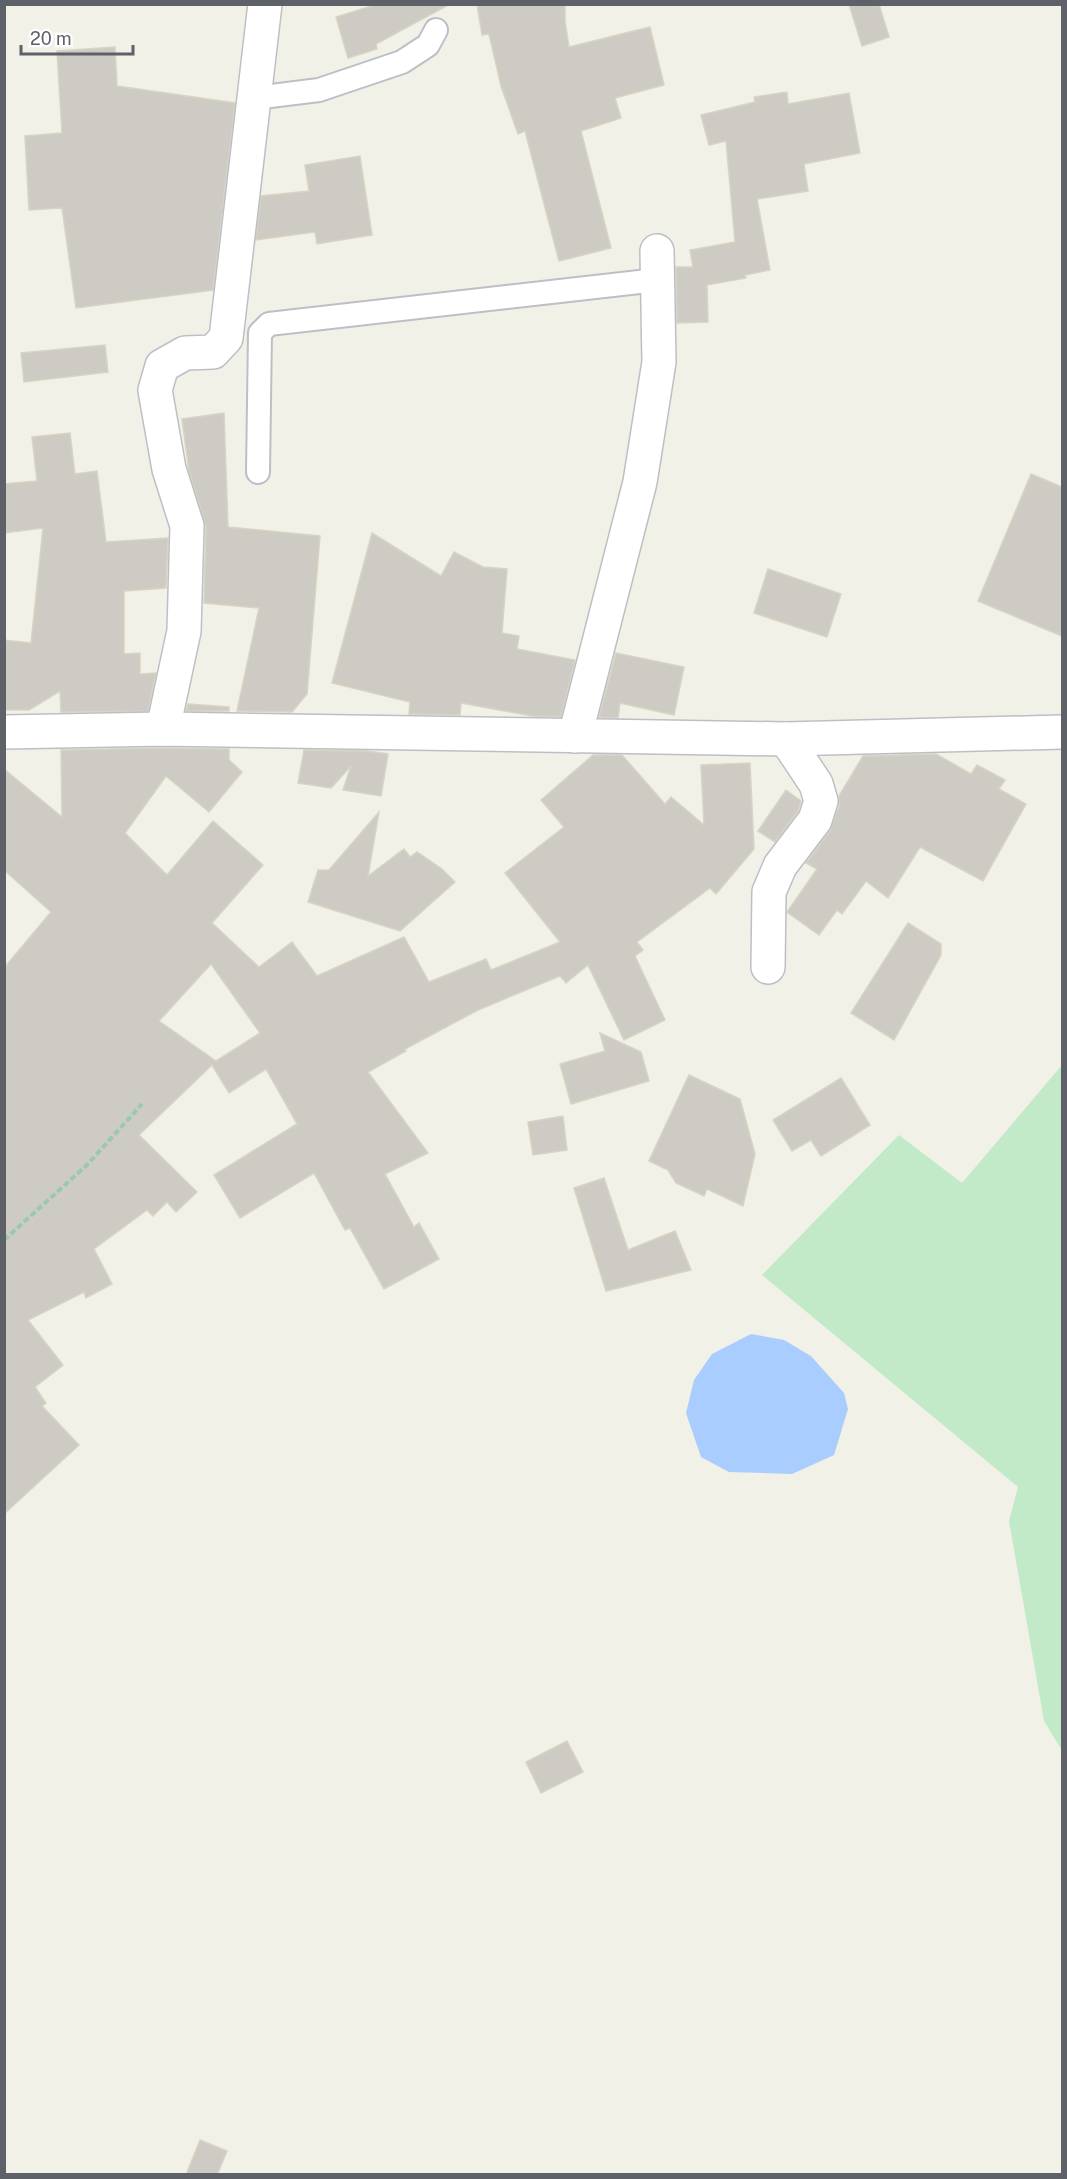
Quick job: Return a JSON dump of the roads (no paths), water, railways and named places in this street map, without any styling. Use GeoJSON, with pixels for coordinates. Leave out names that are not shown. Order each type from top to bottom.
{"type":"FeatureCollection","features":[{"type":"Feature","properties":{"kind":"street"},"geometry":{"type":"LineString","coordinates":[[163,729],[184,632],[187,526],[169,470],[155,390],[162,366],[185,353],[213,352],[226,338],[265,4]]}},
{"type":"Feature","properties":{"kind":"street"},"geometry":{"type":"LineString","coordinates":[[575,736],[640,482],[659,362],[657,265]]}},
{"type":"Feature","properties":{"kind":"street"},"geometry":{"type":"LineString","coordinates":[[4,732],[163,729],[786,740],[1062,732]]}},
{"type":"Feature","properties":{"kind":"street"},"geometry":{"type":"LineString","coordinates":[[768,967],[769,892],[780,866],[815,820],[821,801],[816,784],[786,740]]}},
{"type":"Feature","properties":{"kind":"lane"},"geometry":{"type":"LineString","coordinates":[[254,98],[319,90],[402,62],[428,45],[436,30]]}},
{"type":"Feature","properties":{"kind":"lane"},"geometry":{"type":"LineString","coordinates":[[258,472],[260,333],[270,324],[657,265]]}},
{"type":"Feature","properties":{"kind":"water"},"geometry":{"type":"Polygon","coordinates":[[[751,1334],[784,1340],[811,1356],[844,1393],[848,1409],[834,1455],[792,1474],[729,1472],[701,1457],[686,1413],[694,1380],[712,1354],[751,1334]]]}}]}
